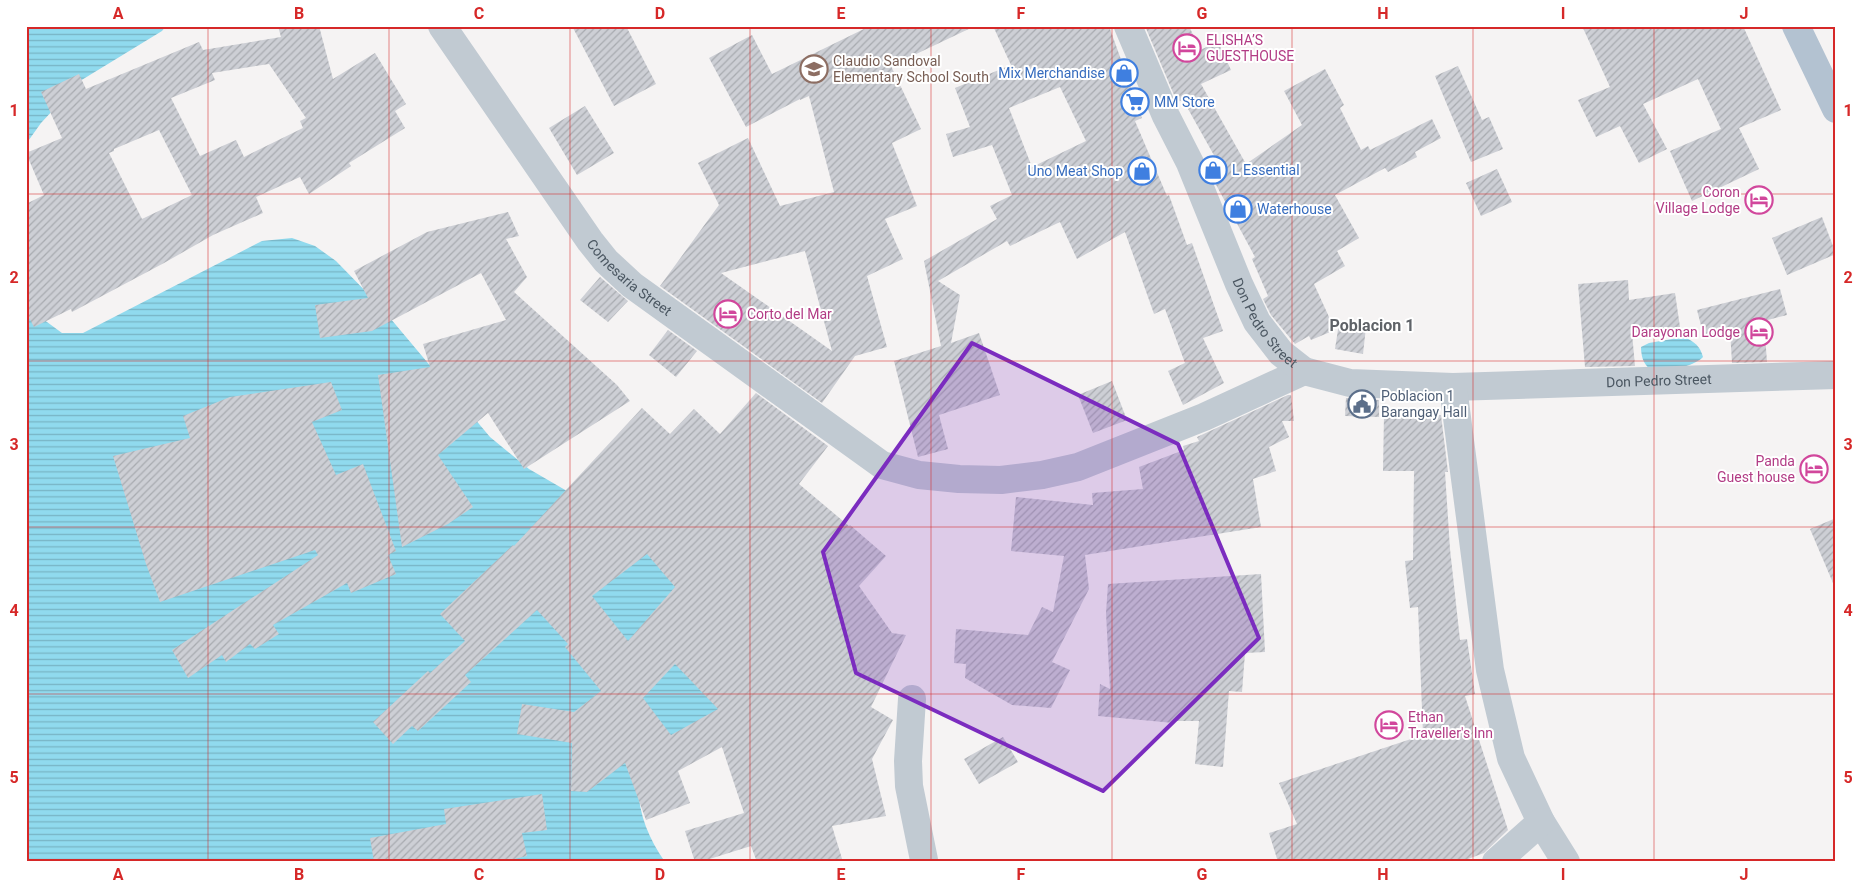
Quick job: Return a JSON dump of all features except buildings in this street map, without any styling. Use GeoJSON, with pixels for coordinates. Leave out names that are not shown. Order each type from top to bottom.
{"type":"FeatureCollection","features":[{"type":"Feature","properties":{"kind":"main road"},"geometry":{"type":"LineString","coordinates":[[1796,26],[1836,109]]}},
{"type":"Feature","properties":{"kind":"street","name":"Comesaria Street"},"geometry":{"type":"LineString","coordinates":[[442,26],[590,241],[606,261],[632,285],[882,465],[919,475],[958,480],[1001,480],[1042,475],[1078,467],[1204,417],[1304,371]]}},
{"type":"Feature","properties":{"kind":"street","name":"Don Pedro Street"},"geometry":{"type":"LineString","coordinates":[[1128,26],[1166,116],[1190,163],[1239,284],[1257,322],[1282,353],[1304,371],[1350,384],[1453,387],[1836,375]]}},
{"type":"Feature","properties":{"kind":"street"},"geometry":{"type":"LineString","coordinates":[[1453,387],[1490,670],[1511,758],[1541,822],[1566,862]]}},
{"type":"Feature","properties":{"kind":"street"},"geometry":{"type":"LineString","coordinates":[[912,699],[908,761],[909,786],[925,861]]}},
{"type":"Feature","properties":{"kind":"street"},"geometry":{"type":"LineString","coordinates":[[1496,862],[1541,822]]}},
{"type":"Feature","properties":{"kind":"highlighted area"},"geometry":{"type":"Polygon","coordinates":[[[972,343],[1178,444],[1259,638],[1103,791],[856,673],[823,552],[972,343]]]}},
{"type":"Feature","properties":{"kind":"water"},"geometry":{"type":"Polygon","coordinates":[[[26,26],[166,26],[162,31],[80,81],[41,123],[26,144],[26,26]]]}},
{"type":"Feature","properties":{"kind":"water"},"geometry":{"type":"Polygon","coordinates":[[[292,238],[315,246],[336,261],[380,306],[490,437],[529,469],[617,520],[766,673],[638,787],[640,807],[646,826],[654,845],[665,862],[26,862],[26,299],[32,311],[62,333],[83,333],[262,241],[292,238]]]}},
{"type":"Feature","properties":{"kind":"water"},"geometry":{"type":"Polygon","coordinates":[[[1684,337],[1699,347],[1703,357],[1693,364],[1669,370],[1655,371],[1646,365],[1641,347],[1649,343],[1684,337]]]}},
{"type":"Feature","properties":{"kind":"place","name":"ELISHA’S GUESTHOUSE"},"geometry":{"type":"Point","coordinates":[1187,48]}},
{"type":"Feature","properties":{"kind":"place","name":"Claudio Sandoval Elementary School South"},"geometry":{"type":"Point","coordinates":[814,69]}},
{"type":"Feature","properties":{"kind":"place","name":"Mix Merchandise"},"geometry":{"type":"Point","coordinates":[1124,73]}},
{"type":"Feature","properties":{"kind":"place","name":"MM Store"},"geometry":{"type":"Point","coordinates":[1135,102]}},
{"type":"Feature","properties":{"kind":"place","name":"L Essential"},"geometry":{"type":"Point","coordinates":[1213,170]}},
{"type":"Feature","properties":{"kind":"place","name":"Uno Meat Shop"},"geometry":{"type":"Point","coordinates":[1142,171]}},
{"type":"Feature","properties":{"kind":"place","name":"Coron Village Lodge"},"geometry":{"type":"Point","coordinates":[1759,200]}},
{"type":"Feature","properties":{"kind":"place","name":"Waterhouse"},"geometry":{"type":"Point","coordinates":[1238,209]}},
{"type":"Feature","properties":{"kind":"place","name":"Corto del Mar"},"geometry":{"type":"Point","coordinates":[728,314]}},
{"type":"Feature","properties":{"kind":"place","name":"Darayonan Lodge"},"geometry":{"type":"Point","coordinates":[1759,332]}},
{"type":"Feature","properties":{"kind":"place","name":"Poblacion 1 Barangay Hall"},"geometry":{"type":"Point","coordinates":[1362,404]}},
{"type":"Feature","properties":{"kind":"place","name":"Panda Guest house"},"geometry":{"type":"Point","coordinates":[1814,469]}},
{"type":"Feature","properties":{"kind":"place","name":"Ethan Traveller's Inn"},"geometry":{"type":"Point","coordinates":[1389,725]}},
{"type":"Feature","properties":{"kind":"district","name":"Poblacion 1"},"geometry":{"type":"Point","coordinates":[1372,325]}}]}
